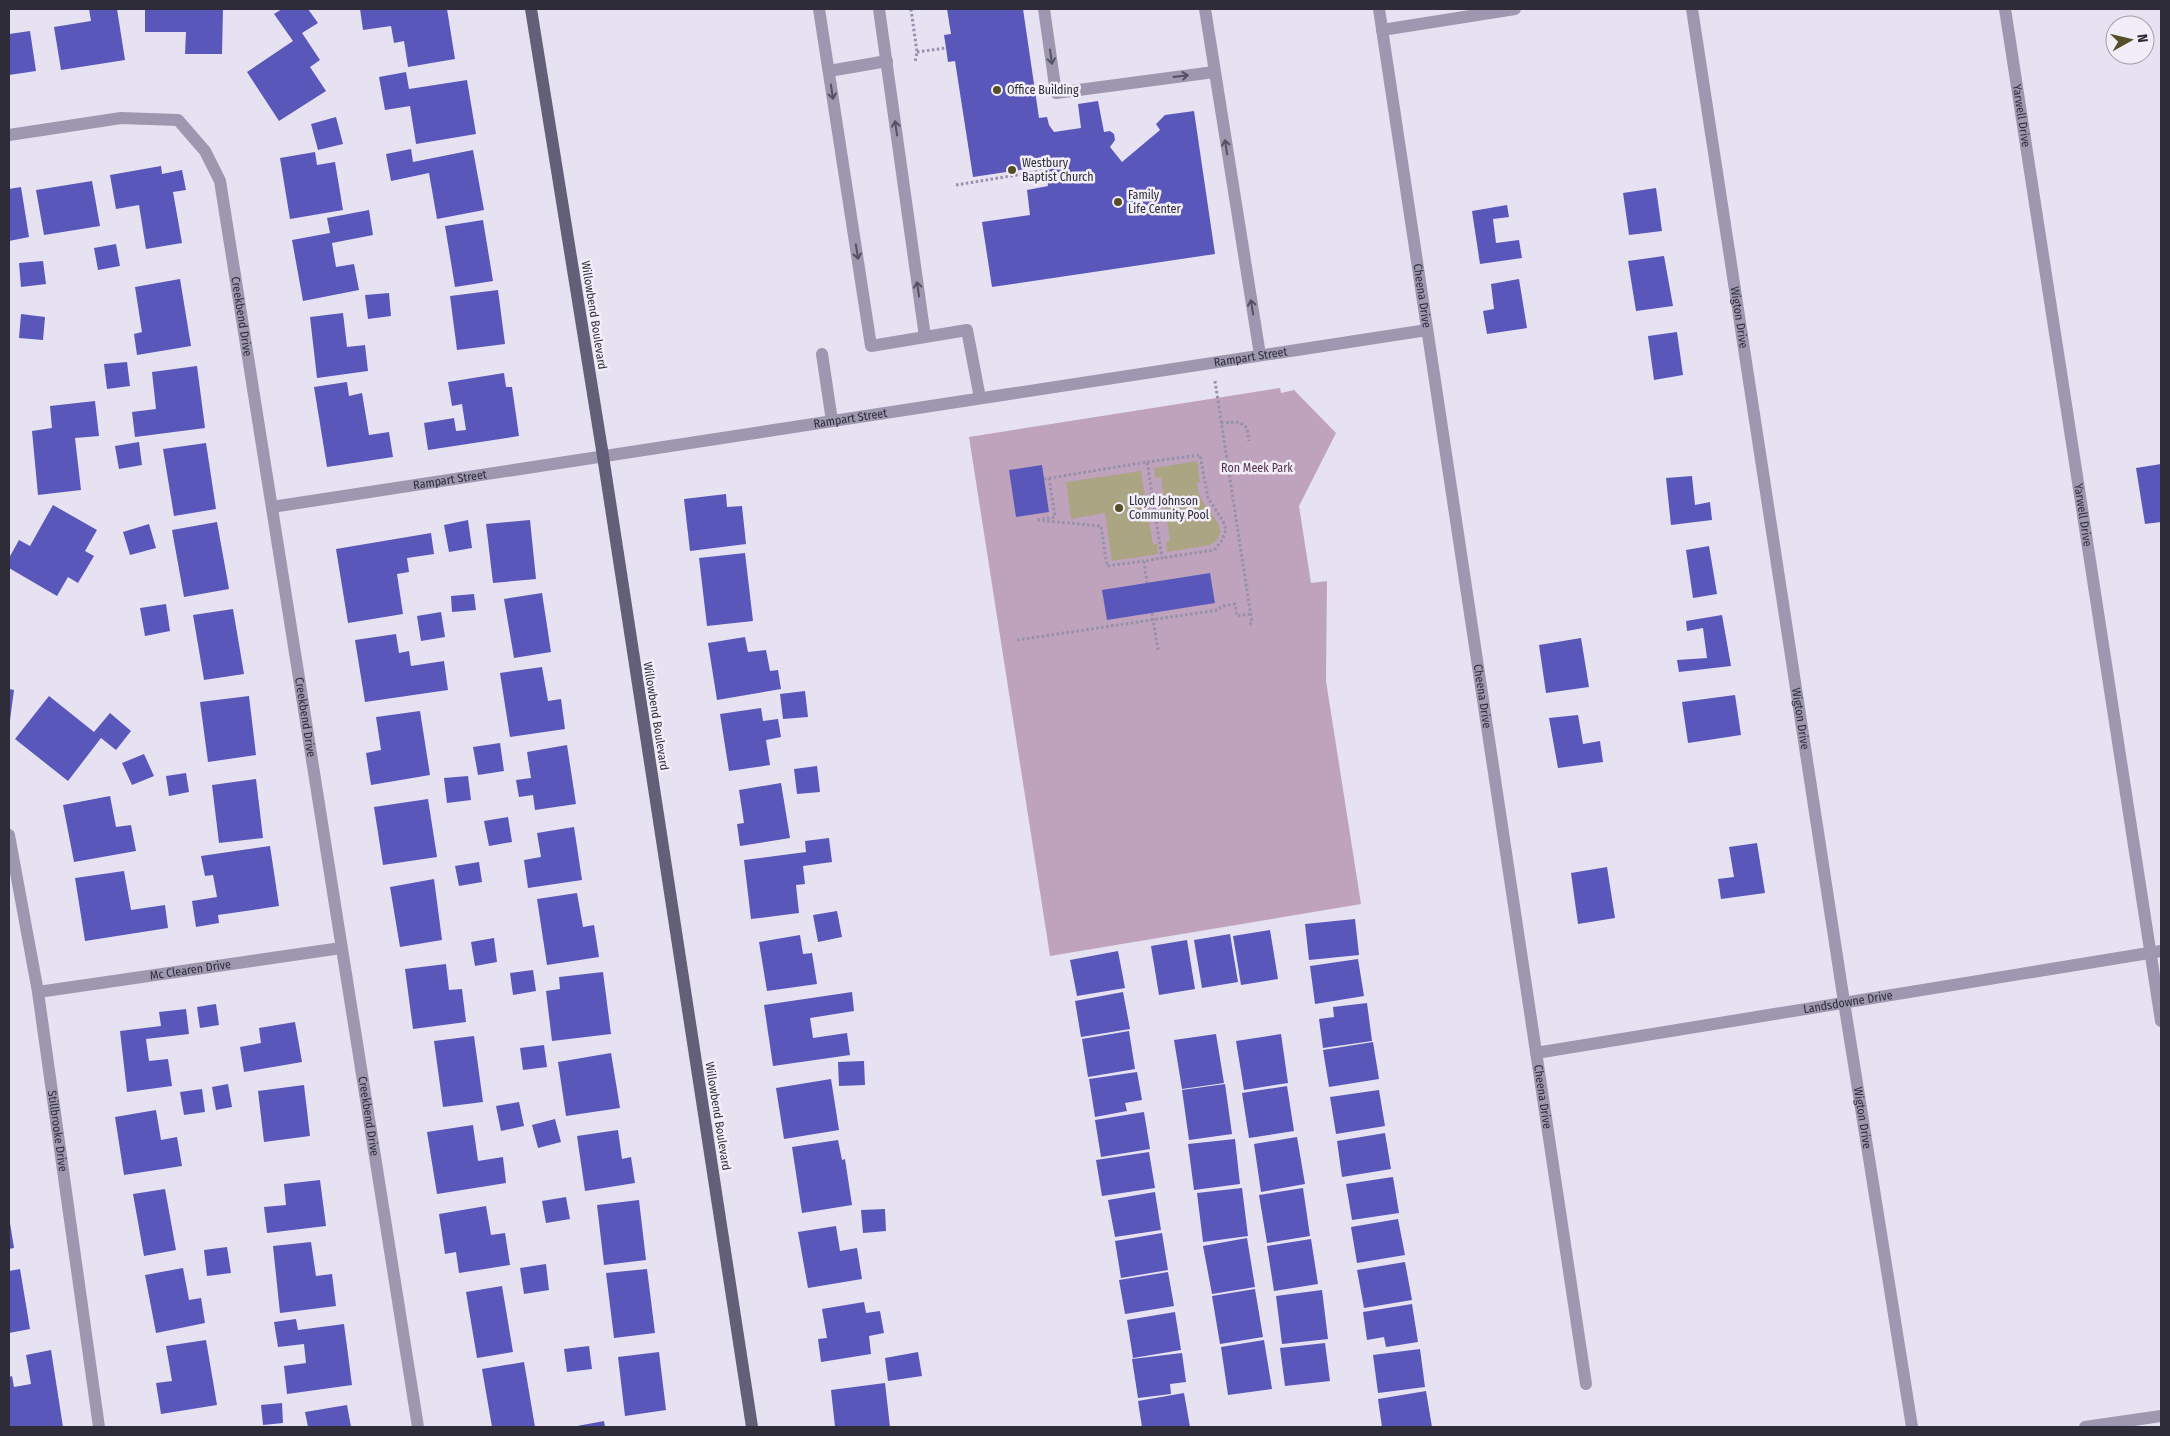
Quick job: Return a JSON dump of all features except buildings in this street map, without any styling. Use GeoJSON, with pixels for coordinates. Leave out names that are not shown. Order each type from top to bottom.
{"type":"FeatureCollection","features":[{"type":"Feature","properties":{"kind":"main road","name":"Willowbend Boulevard"},"geometry":{"type":"LineString","coordinates":[[531,9],[603,456],[752,1427]]}},
{"type":"Feature","properties":{"kind":"street"},"geometry":{"type":"LineString","coordinates":[[819,9],[871,346],[967,330],[980,398]]}},
{"type":"Feature","properties":{"kind":"street"},"geometry":{"type":"LineString","coordinates":[[879,9],[925,337]]}},
{"type":"Feature","properties":{"kind":"street"},"geometry":{"type":"LineString","coordinates":[[1044,9],[1056,93],[1214,72]]}},
{"type":"Feature","properties":{"kind":"street"},"geometry":{"type":"LineString","coordinates":[[1205,9],[1260,355]]}},
{"type":"Feature","properties":{"kind":"street","name":"Cheena Drive"},"geometry":{"type":"LineString","coordinates":[[1379,9],[1586,1384]]}},
{"type":"Feature","properties":{"kind":"street"},"geometry":{"type":"LineString","coordinates":[[1382,30],[1515,9]]}},
{"type":"Feature","properties":{"kind":"street","name":"Wigton Drive"},"geometry":{"type":"LineString","coordinates":[[1692,9],[1844,1002],[1912,1427]]}},
{"type":"Feature","properties":{"kind":"street","name":"Yarwell Drive"},"geometry":{"type":"LineString","coordinates":[[2005,9],[2156,951],[2161,1021]]}},
{"type":"Feature","properties":{"kind":"street"},"geometry":{"type":"LineString","coordinates":[[829,71],[887,61]]}},
{"type":"Feature","properties":{"kind":"street","name":"Creekbend Drive"},"geometry":{"type":"LineString","coordinates":[[9,135],[121,118],[178,120],[206,151],[220,181],[418,1427]]}},
{"type":"Feature","properties":{"kind":"street","name":"Rampart Street"},"geometry":{"type":"LineString","coordinates":[[272,507],[1427,330]]}},
{"type":"Feature","properties":{"kind":"street"},"geometry":{"type":"LineString","coordinates":[[822,354],[832,421]]}},
{"type":"Feature","properties":{"kind":"street","name":"Stillbrooke Drive"},"geometry":{"type":"LineString","coordinates":[[9,835],[38,992],[99,1427]]}},
{"type":"Feature","properties":{"kind":"street","name":"Mc Clearen Drive"},"geometry":{"type":"LineString","coordinates":[[38,992],[341,948]]}},
{"type":"Feature","properties":{"kind":"street","name":"Landsdowne Drive"},"geometry":{"type":"LineString","coordinates":[[1536,1053],[2156,951]]}},
{"type":"Feature","properties":{"kind":"street"},"geometry":{"type":"LineString","coordinates":[[2085,1427],[2161,1416]]}},
{"type":"Feature","properties":{"kind":"path"},"geometry":{"type":"LineString","coordinates":[[911,9],[917,52],[915,62]]}},
{"type":"Feature","properties":{"kind":"path"},"geometry":{"type":"LineString","coordinates":[[917,52],[946,48]]}},
{"type":"Feature","properties":{"kind":"path"},"geometry":{"type":"LineString","coordinates":[[956,185],[1046,170]]}},
{"type":"Feature","properties":{"kind":"path"},"geometry":{"type":"LineString","coordinates":[[1212,363],[1252,623],[1248,624]]}},
{"type":"Feature","properties":{"kind":"path"},"geometry":{"type":"LineString","coordinates":[[1221,423],[1239,422],[1247,428],[1249,441]]}},
{"type":"Feature","properties":{"kind":"path"},"geometry":{"type":"LineString","coordinates":[[1036,520],[1101,526],[1107,566],[1214,550],[1221,542],[1226,530],[1208,498],[1200,455],[1044,479]]}},
{"type":"Feature","properties":{"kind":"path"},"geometry":{"type":"LineString","coordinates":[[1147,462],[1162,558]]}},
{"type":"Feature","properties":{"kind":"path"},"geometry":{"type":"LineString","coordinates":[[1036,520],[1055,517],[1049,478]]}},
{"type":"Feature","properties":{"kind":"path"},"geometry":{"type":"LineString","coordinates":[[1035,514],[1036,520]]}},
{"type":"Feature","properties":{"kind":"path"},"geometry":{"type":"LineString","coordinates":[[1144,561],[1147,583]]}},
{"type":"Feature","properties":{"kind":"path"},"geometry":{"type":"LineString","coordinates":[[1017,640],[1218,610],[1222,606],[1235,604],[1237,616],[1250,614]]}},
{"type":"Feature","properties":{"kind":"path"},"geometry":{"type":"LineString","coordinates":[[1152,613],[1158,650]]}},
{"type":"Feature","properties":{"kind":"green space","name":"Ron Meek Park"},"geometry":{"type":"Polygon","coordinates":[[[1280,388],[1281,393],[1294,390],[1336,433],[1299,506],[1311,583],[1327,581],[1326,681],[1361,904],[1050,956],[969,437],[1280,388]]]}},
{"type":"Feature","properties":{"kind":"shaded area"},"geometry":{"type":"Polygon","coordinates":[[[1197,461],[1200,482],[1197,482],[1200,495],[1218,524],[1220,534],[1217,540],[1210,545],[1167,552],[1166,542],[1170,541],[1161,477],[1155,478],[1154,468],[1197,461]]]}},
{"type":"Feature","properties":{"kind":"shaded area"},"geometry":{"type":"Polygon","coordinates":[[[1141,471],[1153,544],[1157,544],[1158,554],[1112,561],[1105,513],[1071,519],[1066,482],[1141,471]]]}},
{"type":"Feature","properties":{"kind":"place","name":"Office Building"},"geometry":{"type":"Point","coordinates":[997,90]}},
{"type":"Feature","properties":{"kind":"place","name":"Westbury Baptist Church"},"geometry":{"type":"Point","coordinates":[1012,170]}},
{"type":"Feature","properties":{"kind":"place","name":"Family Life Center"},"geometry":{"type":"Point","coordinates":[1118,202]}},
{"type":"Feature","properties":{"kind":"place","name":"Lloyd Johnson Community Pool"},"geometry":{"type":"Point","coordinates":[1119,508]}}]}
